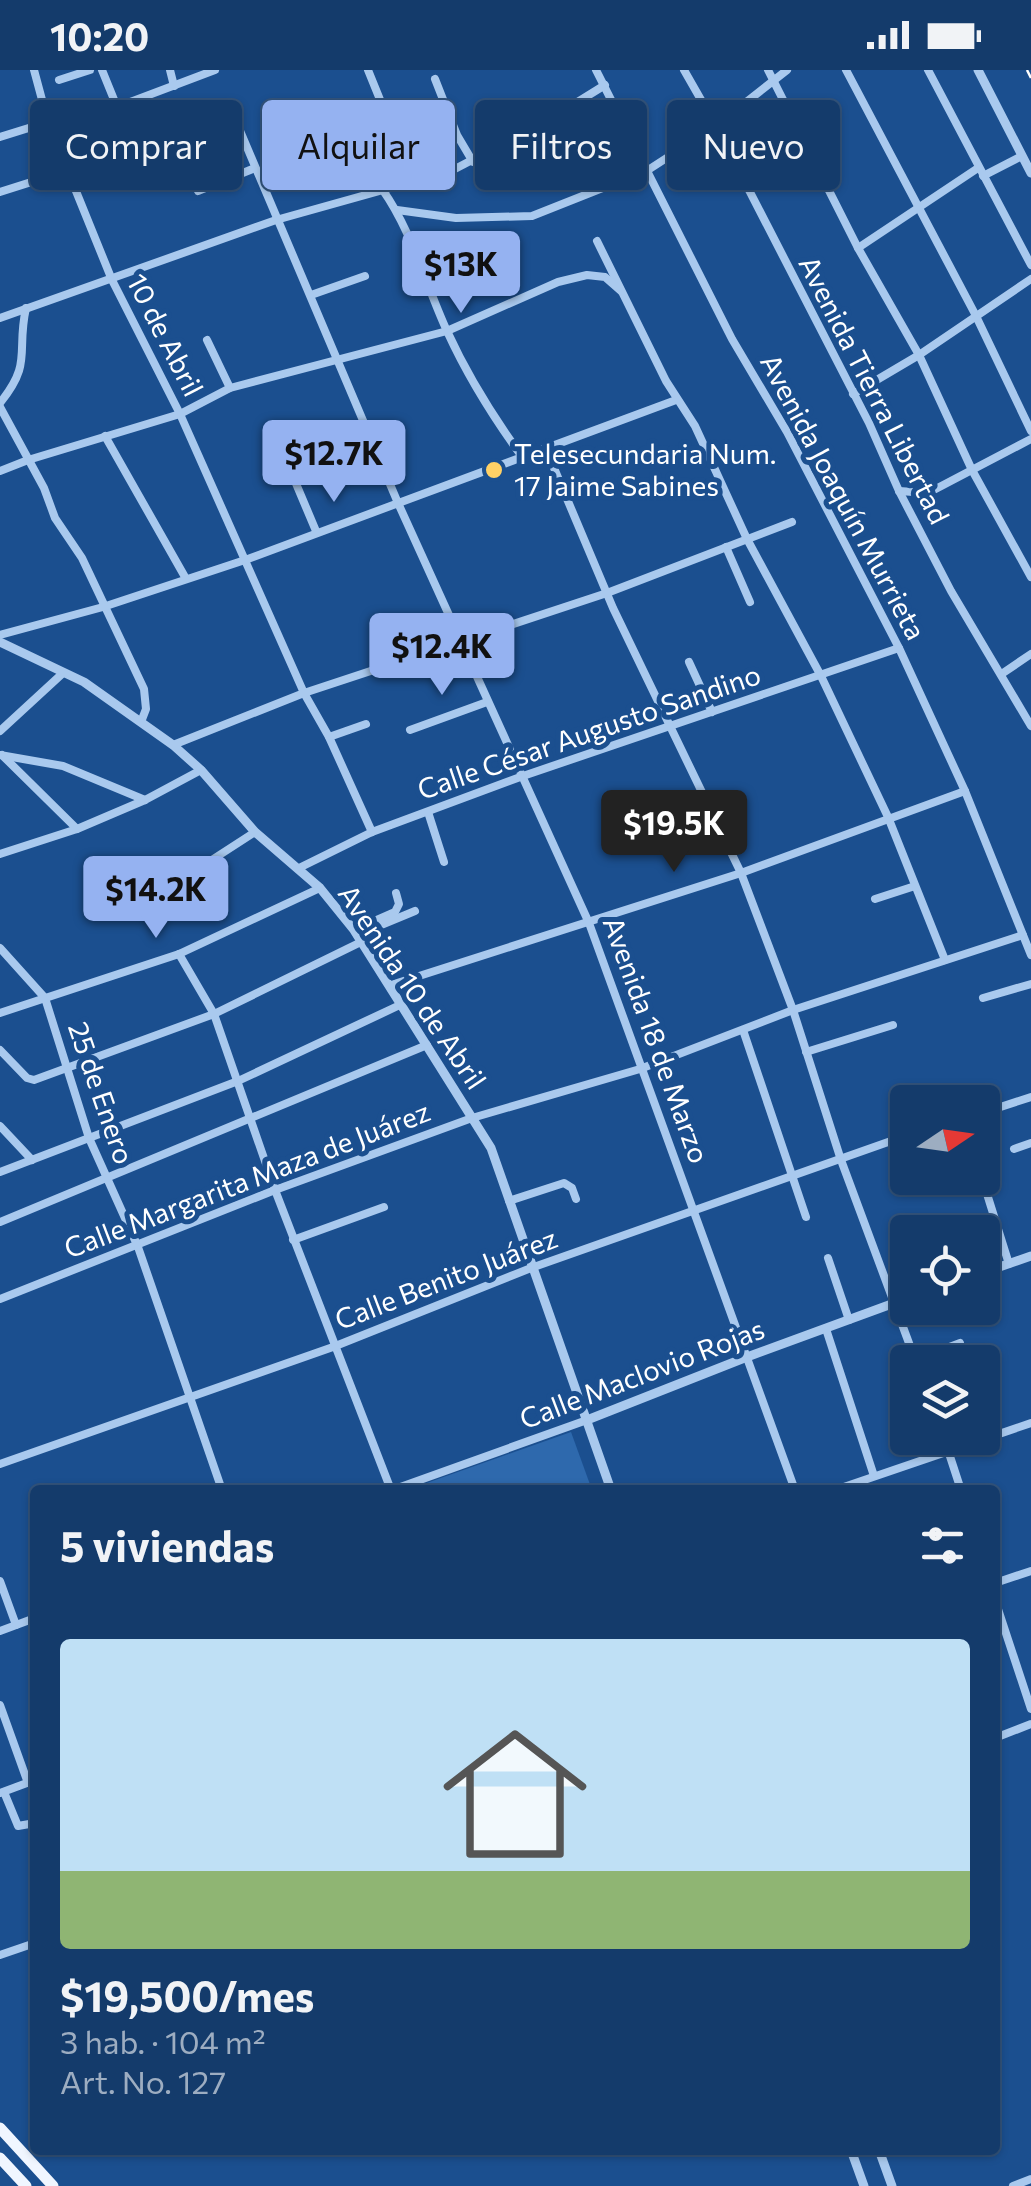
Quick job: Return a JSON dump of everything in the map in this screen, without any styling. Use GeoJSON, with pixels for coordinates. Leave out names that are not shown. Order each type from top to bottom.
{"type":"FeatureCollection","features":[{"type":"Feature","properties":{"kind":"main road"},"geometry":{"type":"LineString","coordinates":[[0,2128],[53,2186]]}},
{"type":"Feature","properties":{"kind":"main road"},"geometry":{"type":"LineString","coordinates":[[0,2158],[26,2186]]}},
{"type":"Feature","properties":{"kind":"street","name":"10 de Abril"},"geometry":{"type":"LineString","coordinates":[[34,70],[42,100]]}},
{"type":"Feature","properties":{"kind":"street"},"geometry":{"type":"LineString","coordinates":[[59,80],[90,70]]}},
{"type":"Feature","properties":{"kind":"street"},"geometry":{"type":"LineString","coordinates":[[102,70],[115,100]]}},
{"type":"Feature","properties":{"kind":"street"},"geometry":{"type":"LineString","coordinates":[[170,70],[174,86]]}},
{"type":"Feature","properties":{"kind":"street"},"geometry":{"type":"LineString","coordinates":[[137,100],[215,70]]}},
{"type":"Feature","properties":{"kind":"street"},"geometry":{"type":"LineString","coordinates":[[368,70],[380,100]]}},
{"type":"Feature","properties":{"kind":"street","name":"Avenida Joaquín Murrieta"},"geometry":{"type":"LineString","coordinates":[[596,70],[732,339],[787,432],[899,648],[965,790],[1031,952]]}},
{"type":"Feature","properties":{"kind":"street","name":"Avenida Tierra Libertad"},"geometry":{"type":"LineString","coordinates":[[684,70],[701,100]]}},
{"type":"Feature","properties":{"kind":"street"},"geometry":{"type":"LineString","coordinates":[[768,70],[858,248],[919,355],[972,470],[1031,578]]}},
{"type":"Feature","properties":{"kind":"street"},"geometry":{"type":"LineString","coordinates":[[749,100],[787,70]]}},
{"type":"Feature","properties":{"kind":"street"},"geometry":{"type":"LineString","coordinates":[[846,70],[975,314],[1031,431]]}},
{"type":"Feature","properties":{"kind":"street"},"geometry":{"type":"LineString","coordinates":[[928,70],[1031,265]]}},
{"type":"Feature","properties":{"kind":"street"},"geometry":{"type":"LineString","coordinates":[[978,70],[1031,173]]}},
{"type":"Feature","properties":{"kind":"street"},"geometry":{"type":"LineString","coordinates":[[435,79],[457,135],[473,162]]}},
{"type":"Feature","properties":{"kind":"street"},"geometry":{"type":"LineString","coordinates":[[455,167],[473,162],[605,86]]}},
{"type":"Feature","properties":{"kind":"street"},"geometry":{"type":"LineString","coordinates":[[0,138],[30,128]]}},
{"type":"Feature","properties":{"kind":"street","name":"Avenida 18 de Marzo"},"geometry":{"type":"LineString","coordinates":[[242,139],[398,503],[589,923],[793,1485]]}},
{"type":"Feature","properties":{"kind":"street"},"geometry":{"type":"LineString","coordinates":[[858,248],[980,172],[1022,156]]}},
{"type":"Feature","properties":{"kind":"street"},"geometry":{"type":"LineString","coordinates":[[397,210],[456,218],[532,216],[648,170],[667,158]]}},
{"type":"Feature","properties":{"kind":"street"},"geometry":{"type":"LineString","coordinates":[[198,191],[255,168]]}},
{"type":"Feature","properties":{"kind":"street"},"geometry":{"type":"LineString","coordinates":[[0,192],[30,182]]}},
{"type":"Feature","properties":{"kind":"street","name":"10 de Abril"},"geometry":{"type":"LineString","coordinates":[[74,190],[112,280],[180,414],[304,693],[329,737],[372,832]]}},
{"type":"Feature","properties":{"kind":"street"},"geometry":{"type":"LineString","coordinates":[[0,318],[276,220],[375,190]]}},
{"type":"Feature","properties":{"kind":"street"},"geometry":{"type":"LineString","coordinates":[[383,190],[397,210],[447,331],[484,406],[523,458]]}},
{"type":"Feature","properties":{"kind":"street","name":"Avenida Tierra Libertad"},"geometry":{"type":"LineString","coordinates":[[749,190],[951,591],[1031,726]]}},
{"type":"Feature","properties":{"kind":"street"},"geometry":{"type":"LineString","coordinates":[[598,241],[676,400],[695,426],[747,539],[821,676],[888,817],[945,960]]}},
{"type":"Feature","properties":{"kind":"street"},"geometry":{"type":"LineString","coordinates":[[0,471],[180,414],[230,388],[447,331],[514,300],[587,274],[605,277],[624,292]]}},
{"type":"Feature","properties":{"kind":"street"},"geometry":{"type":"LineString","coordinates":[[311,296],[365,276]]}},
{"type":"Feature","properties":{"kind":"street"},"geometry":{"type":"LineString","coordinates":[[853,394],[919,355],[1031,278]]}},
{"type":"Feature","properties":{"kind":"street"},"geometry":{"type":"LineString","coordinates":[[26,308],[22,367],[0,405],[56,518],[82,558],[144,688],[146,709],[141,722]]}},
{"type":"Feature","properties":{"kind":"street"},"geometry":{"type":"LineString","coordinates":[[207,340],[230,388]]}},
{"type":"Feature","properties":{"kind":"street"},"geometry":{"type":"LineString","coordinates":[[0,638],[245,560],[676,400]]}},
{"type":"Feature","properties":{"kind":"street"},"geometry":{"type":"LineString","coordinates":[[106,436],[185,578]]}},
{"type":"Feature","properties":{"kind":"street"},"geometry":{"type":"LineString","coordinates":[[899,492],[928,494],[1031,440]]}},
{"type":"Feature","properties":{"kind":"street"},"geometry":{"type":"LineString","coordinates":[[280,448],[316,531]]}},
{"type":"Feature","properties":{"kind":"street"},"geometry":{"type":"LineString","coordinates":[[546,449],[607,593],[742,873],[890,1292]]}},
{"type":"Feature","properties":{"kind":"street"},"geometry":{"type":"LineString","coordinates":[[173,746],[304,693],[607,593],[792,522]]}},
{"type":"Feature","properties":{"kind":"street"},"geometry":{"type":"LineString","coordinates":[[726,547],[750,602]]}},
{"type":"Feature","properties":{"kind":"street","name":"Avenida 10 de Abril"},"geometry":{"type":"LineString","coordinates":[[0,638],[84,682],[173,746],[201,770],[255,832],[320,888],[357,936],[490,1148],[609,1485]]}},
{"type":"Feature","properties":{"kind":"street","name":"Calle César Augusto Sandino"},"geometry":{"type":"LineString","coordinates":[[298,868],[372,832],[524,776],[899,648]]}},
{"type":"Feature","properties":{"kind":"street"},"geometry":{"type":"LineString","coordinates":[[1003,673],[1031,654]]}},
{"type":"Feature","properties":{"kind":"street"},"geometry":{"type":"LineString","coordinates":[[689,662],[712,712]]}},
{"type":"Feature","properties":{"kind":"street"},"geometry":{"type":"LineString","coordinates":[[0,731],[64,673]]}},
{"type":"Feature","properties":{"kind":"street"},"geometry":{"type":"LineString","coordinates":[[410,730],[487,702]]}},
{"type":"Feature","properties":{"kind":"street"},"geometry":{"type":"LineString","coordinates":[[329,737],[366,724]]}},
{"type":"Feature","properties":{"kind":"street"},"geometry":{"type":"LineString","coordinates":[[1,755],[63,766],[145,800]]}},
{"type":"Feature","properties":{"kind":"street"},"geometry":{"type":"LineString","coordinates":[[1,755],[76,828]]}},
{"type":"Feature","properties":{"kind":"street"},"geometry":{"type":"LineString","coordinates":[[2,850],[76,828],[145,800],[201,770]]}},
{"type":"Feature","properties":{"kind":"street"},"geometry":{"type":"LineString","coordinates":[[391,985],[742,873],[965,790]]}},
{"type":"Feature","properties":{"kind":"street"},"geometry":{"type":"LineString","coordinates":[[428,812],[444,862]]}},
{"type":"Feature","properties":{"kind":"street"},"geometry":{"type":"LineString","coordinates":[[150,900],[255,832]]}},
{"type":"Feature","properties":{"kind":"street"},"geometry":{"type":"LineString","coordinates":[[875,899],[915,886]]}},
{"type":"Feature","properties":{"kind":"street"},"geometry":{"type":"LineString","coordinates":[[1,1012],[179,954],[320,888]]}},
{"type":"Feature","properties":{"kind":"street"},"geometry":{"type":"LineString","coordinates":[[0,1050],[30,1080],[214,1014],[397,910],[396,893]]}},
{"type":"Feature","properties":{"kind":"street"},"geometry":{"type":"LineString","coordinates":[[357,936],[415,911]]}},
{"type":"Feature","properties":{"kind":"street","name":"Calle Margarita Maza de Juárez"},"geometry":{"type":"LineString","coordinates":[[0,1299],[274,1190],[472,1118],[640,1070],[793,1010],[1023,935]]}},
{"type":"Feature","properties":{"kind":"street","name":"25 de Enero"},"geometry":{"type":"LineString","coordinates":[[0,948],[45,998],[88,1138],[138,1247],[220,1485]]}},
{"type":"Feature","properties":{"kind":"street"},"geometry":{"type":"LineString","coordinates":[[179,954],[214,1014],[274,1190],[389,1485]]}},
{"type":"Feature","properties":{"kind":"street"},"geometry":{"type":"LineString","coordinates":[[983,998],[1031,984]]}},
{"type":"Feature","properties":{"kind":"street"},"geometry":{"type":"LineString","coordinates":[[0,1172],[238,1082],[402,1004]]}},
{"type":"Feature","properties":{"kind":"street"},"geometry":{"type":"LineString","coordinates":[[806,1052],[893,1025]]}},
{"type":"Feature","properties":{"kind":"street"},"geometry":{"type":"LineString","coordinates":[[743,1030],[806,1217]]}},
{"type":"Feature","properties":{"kind":"street"},"geometry":{"type":"LineString","coordinates":[[0,1222],[427,1045]]}},
{"type":"Feature","properties":{"kind":"street"},"geometry":{"type":"LineString","coordinates":[[1000,1107],[1031,1097]]}},
{"type":"Feature","properties":{"kind":"street"},"geometry":{"type":"LineString","coordinates":[[0,1126],[32,1160]]}},
{"type":"Feature","properties":{"kind":"street","name":"Calle Benito Juárez"},"geometry":{"type":"LineString","coordinates":[[0,1464],[333,1347],[531,1268],[890,1142]]}},
{"type":"Feature","properties":{"kind":"street"},"geometry":{"type":"LineString","coordinates":[[1014,1149],[1031,1143]]}},
{"type":"Feature","properties":{"kind":"street"},"geometry":{"type":"LineString","coordinates":[[508,1201],[564,1183],[572,1188],[576,1200]]}},
{"type":"Feature","properties":{"kind":"street"},"geometry":{"type":"LineString","coordinates":[[987,1195],[1009,1264]]}},
{"type":"Feature","properties":{"kind":"street"},"geometry":{"type":"LineString","coordinates":[[293,1240],[384,1207]]}},
{"type":"Feature","properties":{"kind":"street"},"geometry":{"type":"LineString","coordinates":[[1000,1267],[1031,1256]]}},
{"type":"Feature","properties":{"kind":"street"},"geometry":{"type":"LineString","coordinates":[[828,1258],[849,1320]]}},
{"type":"Feature","properties":{"kind":"street","name":"Calle Maclovio Rojas"},"geometry":{"type":"LineString","coordinates":[[405,1485],[890,1305]]}},
{"type":"Feature","properties":{"kind":"street"},"geometry":{"type":"LineString","coordinates":[[826,1329],[874,1476]]}},
{"type":"Feature","properties":{"kind":"street"},"geometry":{"type":"LineString","coordinates":[[955,1345],[960,1343]]}},
{"type":"Feature","properties":{"kind":"street"},"geometry":{"type":"LineString","coordinates":[[1000,1433],[1031,1423]]}},
{"type":"Feature","properties":{"kind":"street"},"geometry":{"type":"LineString","coordinates":[[849,1485],[936,1455]]}},
{"type":"Feature","properties":{"kind":"street"},"geometry":{"type":"LineString","coordinates":[[949,1455],[959,1485]]}},
{"type":"Feature","properties":{"kind":"street"},"geometry":{"type":"LineString","coordinates":[[1000,1581],[1031,1571]]}},
{"type":"Feature","properties":{"kind":"street"},"geometry":{"type":"LineString","coordinates":[[0,1581],[16,1625]]}},
{"type":"Feature","properties":{"kind":"street"},"geometry":{"type":"LineString","coordinates":[[1000,1615],[1031,1709]]}},
{"type":"Feature","properties":{"kind":"street"},"geometry":{"type":"LineString","coordinates":[[0,1631],[30,1620]]}},
{"type":"Feature","properties":{"kind":"street"},"geometry":{"type":"LineString","coordinates":[[1020,1674],[1031,1670]]}},
{"type":"Feature","properties":{"kind":"street"},"geometry":{"type":"LineString","coordinates":[[0,1705],[30,1780]]}},
{"type":"Feature","properties":{"kind":"street"},"geometry":{"type":"LineString","coordinates":[[1000,1736],[1031,1724]]}},
{"type":"Feature","properties":{"kind":"street"},"geometry":{"type":"LineString","coordinates":[[30,1782],[2,1792],[18,1826],[30,1824]]}},
{"type":"Feature","properties":{"kind":"street"},"geometry":{"type":"LineString","coordinates":[[0,1955],[30,1945]]}},
{"type":"Feature","properties":{"kind":"street"},"geometry":{"type":"LineString","coordinates":[[853,2155],[864,2186]]}},
{"type":"Feature","properties":{"kind":"street"},"geometry":{"type":"LineString","coordinates":[[881,2155],[892,2186]]}},
{"type":"Feature","properties":{"kind":"street"},"geometry":{"type":"LineString","coordinates":[[1012,2186],[1031,2180]]}},
{"type":"Feature","properties":{"kind":"shaded area"},"geometry":{"type":"Polygon","coordinates":[[[571,1432],[590,1485],[421,1485],[571,1432]]]}},
{"type":"Feature","properties":{"kind":"railway"},"geometry":{"type":"LineString","coordinates":[[1027,70],[1031,78]]}},
{"type":"Feature","properties":{"kind":"place","name":"Telesecundaria Num. 17 Jaime Sabines"},"geometry":{"type":"Point","coordinates":[494,470]}}]}
